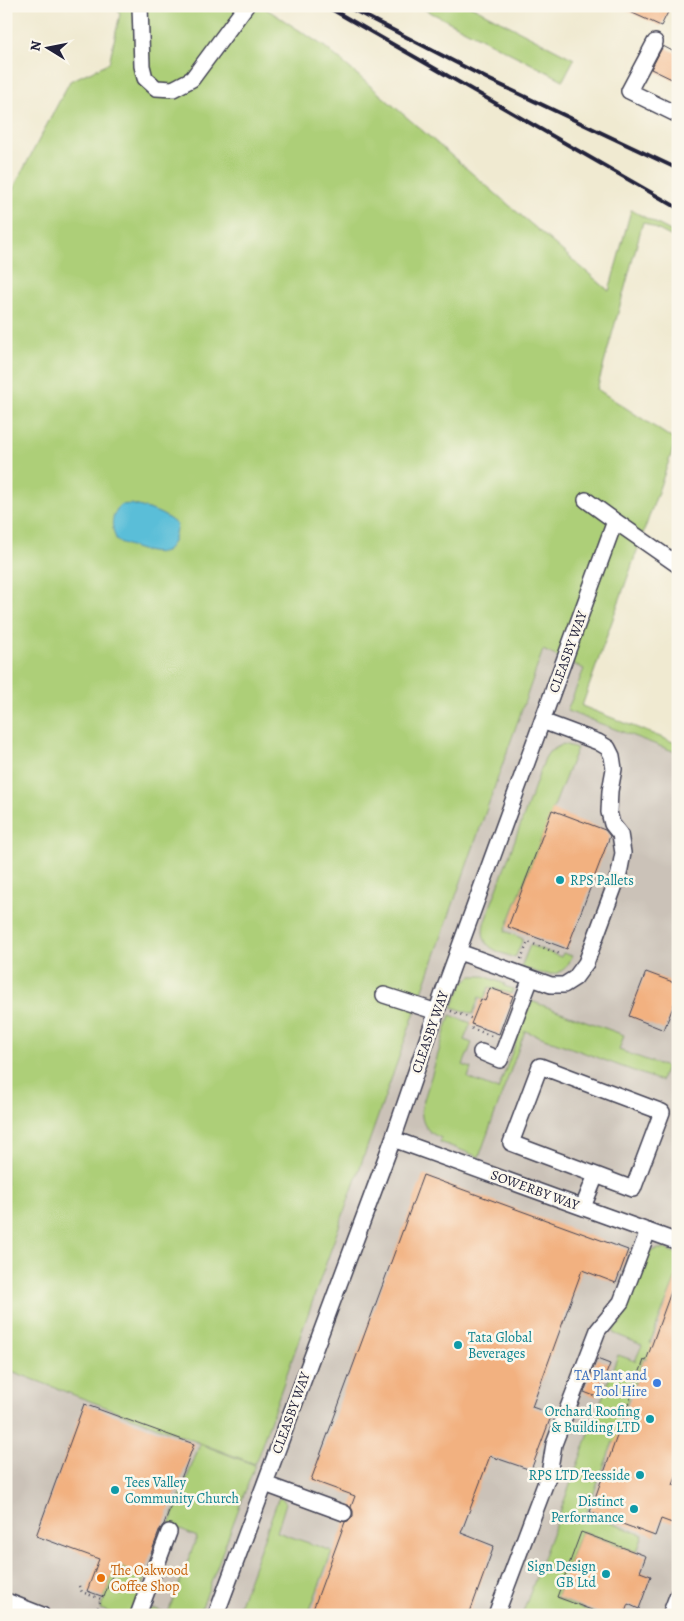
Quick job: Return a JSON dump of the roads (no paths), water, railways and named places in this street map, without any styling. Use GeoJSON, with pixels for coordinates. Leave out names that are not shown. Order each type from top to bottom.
{"type":"FeatureCollection","features":[{"type":"Feature","properties":{"kind":"street"},"geometry":{"type":"LineString","coordinates":[[140,6],[142,66],[145,78],[156,88],[173,90],[192,79],[246,6]]}},
{"type":"Feature","properties":{"kind":"street"},"geometry":{"type":"LineString","coordinates":[[655,42],[629,91],[678,115]]}},
{"type":"Feature","properties":{"kind":"street"},"geometry":{"type":"LineString","coordinates":[[586,500],[678,565]]}},
{"type":"Feature","properties":{"kind":"street","name":"CLEASBY WAY"},"geometry":{"type":"LineString","coordinates":[[216,1615],[442,1011],[459,952],[615,521]]}},
{"type":"Feature","properties":{"kind":"street"},"geometry":{"type":"LineString","coordinates":[[459,952],[551,985],[564,985],[575,978],[586,963],[619,874],[623,853],[620,834],[612,824],[609,812],[614,769],[612,756],[608,748],[598,742],[542,721]]}},
{"type":"Feature","properties":{"kind":"street"},"geometry":{"type":"LineString","coordinates":[[481,1052],[500,1060],[531,978]]}},
{"type":"Feature","properties":{"kind":"street"},"geometry":{"type":"LineString","coordinates":[[384,996],[442,1011]]}},
{"type":"Feature","properties":{"kind":"street"},"geometry":{"type":"LineString","coordinates":[[540,1066],[662,1112],[633,1189],[596,1175],[511,1143],[540,1066]]}},
{"type":"Feature","properties":{"kind":"street","name":"SOWERBY WAY"},"geometry":{"type":"LineString","coordinates":[[393,1139],[678,1242]]}},
{"type":"Feature","properties":{"kind":"street"},"geometry":{"type":"LineString","coordinates":[[583,1207],[596,1175]]}},
{"type":"Feature","properties":{"kind":"street"},"geometry":{"type":"LineString","coordinates":[[496,1615],[549,1474],[554,1444],[598,1330],[621,1302],[648,1231]]}},
{"type":"Feature","properties":{"kind":"street"},"geometry":{"type":"LineString","coordinates":[[265,1484],[344,1513]]}},
{"type":"Feature","properties":{"kind":"street"},"geometry":{"type":"LineString","coordinates":[[138,1615],[169,1532]]}},
{"type":"Feature","properties":{"kind":"street"},"geometry":{"type":"LineString","coordinates":[[670,1615],[678,1594]]}},
{"type":"Feature","properties":{"kind":"street"},"geometry":{"type":"LineString","coordinates":[[6,1601],[42,1615]]}},
{"type":"Feature","properties":{"kind":"water"},"geometry":{"type":"Polygon","coordinates":[[[131,504],[161,514],[177,525],[173,542],[166,552],[147,551],[117,541],[112,523],[114,514],[120,505],[131,504]]]}},
{"type":"Feature","properties":{"kind":"railway"},"geometry":{"type":"LineString","coordinates":[[326,6],[678,208]]}},
{"type":"Feature","properties":{"kind":"railway"},"geometry":{"type":"LineString","coordinates":[[346,6],[490,80],[678,169]]}},
{"type":"Feature","properties":{"kind":"place","name":"RPS Pallets"},"geometry":{"type":"Point","coordinates":[560,880]}},
{"type":"Feature","properties":{"kind":"place","name":"Tata Global Beverages"},"geometry":{"type":"Point","coordinates":[458,1345]}},
{"type":"Feature","properties":{"kind":"place","name":"TA Plant and Tool Hire"},"geometry":{"type":"Point","coordinates":[657,1383]}},
{"type":"Feature","properties":{"kind":"place","name":"Orchard Roofing & Building LTD"},"geometry":{"type":"Point","coordinates":[650,1419]}},
{"type":"Feature","properties":{"kind":"place","name":"RPS LTD Teesside"},"geometry":{"type":"Point","coordinates":[640,1475]}},
{"type":"Feature","properties":{"kind":"place","name":"Tees Valley Community Church"},"geometry":{"type":"Point","coordinates":[115,1490]}},
{"type":"Feature","properties":{"kind":"place","name":"Distinct Performance"},"geometry":{"type":"Point","coordinates":[634,1509]}},
{"type":"Feature","properties":{"kind":"place","name":"Sign Design GB Ltd"},"geometry":{"type":"Point","coordinates":[606,1574]}},
{"type":"Feature","properties":{"kind":"place","name":"The Oakwood Coffee Shop"},"geometry":{"type":"Point","coordinates":[101,1578]}}]}
